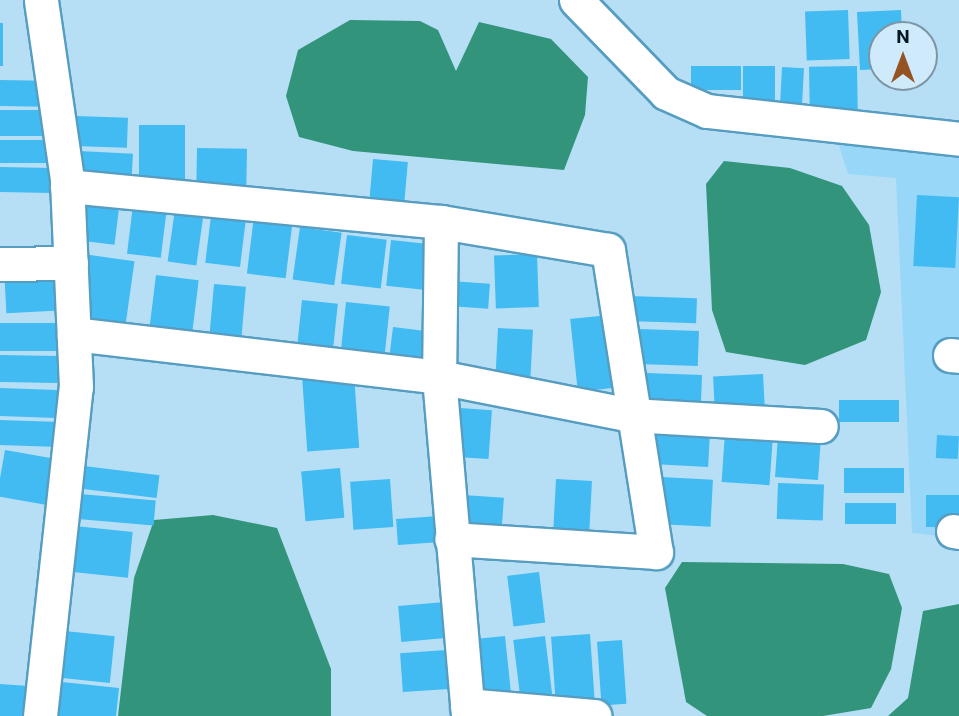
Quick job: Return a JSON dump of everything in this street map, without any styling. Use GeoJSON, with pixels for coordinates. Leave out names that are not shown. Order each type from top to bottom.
{"type":"FeatureCollection","features":[{"type":"Feature","properties":{"kind":"street"},"geometry":{"type":"LineString","coordinates":[[40,716],[76,387],[67,186],[41,0]]}},
{"type":"Feature","properties":{"kind":"street"},"geometry":{"type":"LineString","coordinates":[[576,0],[666,93],[707,111],[959,139]]}},
{"type":"Feature","properties":{"kind":"street"},"geometry":{"type":"LineString","coordinates":[[67,186],[441,222],[608,250],[631,415],[656,552],[451,539]]}},
{"type":"Feature","properties":{"kind":"street"},"geometry":{"type":"LineString","coordinates":[[441,222],[439,377],[451,539],[468,710],[595,716]]}},
{"type":"Feature","properties":{"kind":"street"},"geometry":{"type":"LineString","coordinates":[[0,264],[71,264]]}},
{"type":"Feature","properties":{"kind":"street"},"geometry":{"type":"LineString","coordinates":[[74,334],[439,377],[631,415],[821,426]]}},
{"type":"Feature","properties":{"kind":"shaded area"},"geometry":{"type":"Polygon","coordinates":[[[350,20],[420,21],[438,30],[456,71],[479,22],[551,39],[588,77],[585,115],[564,170],[353,151],[299,137],[286,96],[298,50],[350,20]]]}},
{"type":"Feature","properties":{"kind":"shaded area"},"geometry":{"type":"Polygon","coordinates":[[[836,136],[959,145],[959,538],[912,533],[896,178],[848,174],[836,136]]]}},
{"type":"Feature","properties":{"kind":"shaded area"},"geometry":{"type":"Polygon","coordinates":[[[724,161],[790,168],[842,186],[869,225],[881,292],[866,340],[805,365],[726,352],[712,310],[706,184],[724,161]]]}},
{"type":"Feature","properties":{"kind":"shaded area"},"geometry":{"type":"Polygon","coordinates":[[[213,515],[277,528],[331,669],[331,716],[118,716],[134,578],[154,520],[213,515]]]}},
{"type":"Feature","properties":{"kind":"shaded area"},"geometry":{"type":"Polygon","coordinates":[[[682,562],[843,564],[889,574],[902,608],[891,669],[871,708],[823,716],[707,716],[686,702],[665,588],[682,562]]]}},
{"type":"Feature","properties":{"kind":"shaded area"},"geometry":{"type":"Polygon","coordinates":[[[959,604],[959,716],[888,716],[908,698],[923,611],[959,604]]]}},
{"type":"Feature","properties":{"kind":"building"},"geometry":{"type":"Polygon","coordinates":[[[848,10],[850,59],[807,60],[805,12],[848,10]]]}},
{"type":"Feature","properties":{"kind":"building"},"geometry":{"type":"Polygon","coordinates":[[[901,10],[901,21],[868,21],[868,70],[860,70],[857,12],[901,10]]]}},
{"type":"Feature","properties":{"kind":"building"},"geometry":{"type":"Polygon","coordinates":[[[0,23],[3,23],[3,66],[0,66],[0,23]]]}},
{"type":"Feature","properties":{"kind":"building"},"geometry":{"type":"Polygon","coordinates":[[[691,66],[741,66],[741,90],[691,90],[691,66]]]}},
{"type":"Feature","properties":{"kind":"building"},"geometry":{"type":"Polygon","coordinates":[[[743,66],[775,66],[775,112],[743,112],[743,66]]]}},
{"type":"Feature","properties":{"kind":"building"},"geometry":{"type":"Polygon","coordinates":[[[857,66],[858,110],[810,111],[809,67],[857,66]]]}},
{"type":"Feature","properties":{"kind":"building"},"geometry":{"type":"Polygon","coordinates":[[[782,67],[804,68],[802,112],[780,111],[782,67]]]}},
{"type":"Feature","properties":{"kind":"building"},"geometry":{"type":"Polygon","coordinates":[[[0,80],[44,81],[44,107],[0,106],[0,80]]]}},
{"type":"Feature","properties":{"kind":"building"},"geometry":{"type":"Polygon","coordinates":[[[0,110],[50,110],[50,136],[0,136],[0,110]]]}},
{"type":"Feature","properties":{"kind":"building"},"geometry":{"type":"Polygon","coordinates":[[[75,116],[128,118],[127,148],[74,146],[75,116]]]}},
{"type":"Feature","properties":{"kind":"building"},"geometry":{"type":"Polygon","coordinates":[[[139,125],[185,125],[185,183],[139,183],[139,125]]]}},
{"type":"Feature","properties":{"kind":"building"},"geometry":{"type":"Polygon","coordinates":[[[0,140],[50,140],[50,163],[0,163],[0,140]]]}},
{"type":"Feature","properties":{"kind":"building"},"geometry":{"type":"Polygon","coordinates":[[[197,148],[247,149],[246,188],[196,187],[197,148]]]}},
{"type":"Feature","properties":{"kind":"building"},"geometry":{"type":"Polygon","coordinates":[[[79,151],[133,154],[132,181],[78,178],[79,151]]]}},
{"type":"Feature","properties":{"kind":"building"},"geometry":{"type":"Polygon","coordinates":[[[373,159],[408,162],[404,210],[369,207],[373,159]]]}},
{"type":"Feature","properties":{"kind":"building"},"geometry":{"type":"Polygon","coordinates":[[[0,167],[51,168],[51,193],[0,192],[0,167]]]}},
{"type":"Feature","properties":{"kind":"building"},"geometry":{"type":"Polygon","coordinates":[[[917,195],[959,197],[955,268],[913,266],[917,195]]]}},
{"type":"Feature","properties":{"kind":"building"},"geometry":{"type":"Polygon","coordinates":[[[87,198],[120,202],[115,245],[82,241],[87,198]]]}},
{"type":"Feature","properties":{"kind":"building"},"geometry":{"type":"Polygon","coordinates":[[[133,205],[167,209],[161,258],[127,254],[133,205]]]}},
{"type":"Feature","properties":{"kind":"building"},"geometry":{"type":"Polygon","coordinates":[[[175,209],[204,213],[196,266],[168,261],[175,209]]]}},
{"type":"Feature","properties":{"kind":"building"},"geometry":{"type":"Polygon","coordinates":[[[211,216],[246,220],[240,267],[205,263],[211,216]]]}},
{"type":"Feature","properties":{"kind":"building"},"geometry":{"type":"Polygon","coordinates":[[[254,216],[293,221],[286,278],[247,274],[254,216]]]}},
{"type":"Feature","properties":{"kind":"building"},"geometry":{"type":"Polygon","coordinates":[[[300,227],[342,233],[334,285],[293,279],[300,227]]]}},
{"type":"Feature","properties":{"kind":"building"},"geometry":{"type":"Polygon","coordinates":[[[347,235],[387,240],[381,289],[341,284],[347,235]]]}},
{"type":"Feature","properties":{"kind":"building"},"geometry":{"type":"Polygon","coordinates":[[[391,240],[431,244],[426,290],[386,286],[391,240]]]}},
{"type":"Feature","properties":{"kind":"building"},"geometry":{"type":"Polygon","coordinates":[[[83,254],[134,261],[125,329],[74,321],[83,254]]]}},
{"type":"Feature","properties":{"kind":"building"},"geometry":{"type":"Polygon","coordinates":[[[537,254],[539,307],[496,308],[494,256],[537,254]]]}},
{"type":"Feature","properties":{"kind":"building"},"geometry":{"type":"Polygon","coordinates":[[[67,266],[69,310],[6,313],[4,269],[67,266]]]}},
{"type":"Feature","properties":{"kind":"building"},"geometry":{"type":"Polygon","coordinates":[[[156,275],[199,280],[192,334],[149,329],[156,275]]]}},
{"type":"Feature","properties":{"kind":"building"},"geometry":{"type":"Polygon","coordinates":[[[450,281],[490,284],[488,309],[448,306],[450,281]]]}},
{"type":"Feature","properties":{"kind":"building"},"geometry":{"type":"Polygon","coordinates":[[[214,284],[246,287],[241,343],[209,340],[214,284]]]}},
{"type":"Feature","properties":{"kind":"building"},"geometry":{"type":"Polygon","coordinates":[[[629,296],[697,298],[696,323],[628,321],[629,296]]]}},
{"type":"Feature","properties":{"kind":"building"},"geometry":{"type":"Polygon","coordinates":[[[302,300],[338,304],[333,352],[297,348],[302,300]]]}},
{"type":"Feature","properties":{"kind":"building"},"geometry":{"type":"Polygon","coordinates":[[[346,302],[390,307],[385,354],[341,350],[346,302]]]}},
{"type":"Feature","properties":{"kind":"building"},"geometry":{"type":"Polygon","coordinates":[[[609,315],[617,388],[578,392],[570,319],[609,315]]]}},
{"type":"Feature","properties":{"kind":"building"},"geometry":{"type":"Polygon","coordinates":[[[0,323],[60,323],[60,351],[0,351],[0,323]]]}},
{"type":"Feature","properties":{"kind":"building"},"geometry":{"type":"Polygon","coordinates":[[[393,327],[432,332],[427,371],[388,367],[393,327]]]}},
{"type":"Feature","properties":{"kind":"building"},"geometry":{"type":"Polygon","coordinates":[[[498,328],[533,330],[530,384],[495,382],[498,328]]]}},
{"type":"Feature","properties":{"kind":"building"},"geometry":{"type":"Polygon","coordinates":[[[639,329],[699,331],[698,366],[638,364],[639,329]]]}},
{"type":"Feature","properties":{"kind":"building"},"geometry":{"type":"Polygon","coordinates":[[[0,355],[58,356],[58,383],[0,382],[0,355]]]}},
{"type":"Feature","properties":{"kind":"building"},"geometry":{"type":"Polygon","coordinates":[[[646,373],[702,375],[701,405],[645,403],[646,373]]]}},
{"type":"Feature","properties":{"kind":"building"},"geometry":{"type":"Polygon","coordinates":[[[354,374],[359,448],[307,451],[302,378],[354,374]]]}},
{"type":"Feature","properties":{"kind":"building"},"geometry":{"type":"Polygon","coordinates":[[[763,374],[765,414],[715,417],[713,377],[763,374]]]}},
{"type":"Feature","properties":{"kind":"building"},"geometry":{"type":"Polygon","coordinates":[[[0,388],[64,390],[63,418],[0,416],[0,388]]]}},
{"type":"Feature","properties":{"kind":"building"},"geometry":{"type":"Polygon","coordinates":[[[839,400],[899,400],[899,422],[839,422],[839,400]]]}},
{"type":"Feature","properties":{"kind":"building"},"geometry":{"type":"Polygon","coordinates":[[[460,408],[492,410],[489,459],[457,457],[460,408]]]}},
{"type":"Feature","properties":{"kind":"building"},"geometry":{"type":"Polygon","coordinates":[[[0,420],[67,422],[66,447],[0,445],[0,420]]]}},
{"type":"Feature","properties":{"kind":"building"},"geometry":{"type":"Polygon","coordinates":[[[654,430],[710,433],[708,467],[652,464],[654,430]]]}},
{"type":"Feature","properties":{"kind":"building"},"geometry":{"type":"Polygon","coordinates":[[[725,433],[773,436],[769,485],[722,482],[725,433]]]}},
{"type":"Feature","properties":{"kind":"building"},"geometry":{"type":"Polygon","coordinates":[[[778,435],[821,438],[818,480],[775,477],[778,435]]]}},
{"type":"Feature","properties":{"kind":"building"},"geometry":{"type":"Polygon","coordinates":[[[937,435],[959,436],[958,459],[936,458],[937,435]]]}},
{"type":"Feature","properties":{"kind":"building"},"geometry":{"type":"Polygon","coordinates":[[[5,450],[62,460],[54,506],[0,497],[5,450]]]}},
{"type":"Feature","properties":{"kind":"building"},"geometry":{"type":"Polygon","coordinates":[[[84,466],[159,475],[157,498],[81,489],[84,466]]]}},
{"type":"Feature","properties":{"kind":"building"},"geometry":{"type":"Polygon","coordinates":[[[340,468],[344,518],[306,521],[301,471],[340,468]]]}},
{"type":"Feature","properties":{"kind":"building"},"geometry":{"type":"Polygon","coordinates":[[[844,468],[904,468],[904,493],[844,493],[844,468]]]}},
{"type":"Feature","properties":{"kind":"building"},"geometry":{"type":"Polygon","coordinates":[[[661,477],[713,480],[710,527],[659,524],[661,477]]]}},
{"type":"Feature","properties":{"kind":"building"},"geometry":{"type":"Polygon","coordinates":[[[390,479],[393,527],[353,530],[350,482],[390,479]]]}},
{"type":"Feature","properties":{"kind":"building"},"geometry":{"type":"Polygon","coordinates":[[[556,479],[592,481],[589,532],[553,530],[556,479]]]}},
{"type":"Feature","properties":{"kind":"building"},"geometry":{"type":"Polygon","coordinates":[[[778,483],[824,485],[823,521],[777,519],[778,483]]]}},
{"type":"Feature","properties":{"kind":"building"},"geometry":{"type":"Polygon","coordinates":[[[80,494],[156,501],[154,526],[78,519],[80,494]]]}},
{"type":"Feature","properties":{"kind":"building"},"geometry":{"type":"Polygon","coordinates":[[[463,495],[504,498],[501,534],[460,531],[463,495]]]}},
{"type":"Feature","properties":{"kind":"building"},"geometry":{"type":"Polygon","coordinates":[[[926,495],[959,495],[959,527],[926,527],[926,495]]]}},
{"type":"Feature","properties":{"kind":"building"},"geometry":{"type":"Polygon","coordinates":[[[845,503],[896,503],[896,524],[845,524],[845,503]]]}},
{"type":"Feature","properties":{"kind":"building"},"geometry":{"type":"Polygon","coordinates":[[[439,516],[441,542],[398,545],[396,519],[439,516]]]}},
{"type":"Feature","properties":{"kind":"building"},"geometry":{"type":"Polygon","coordinates":[[[75,526],[133,532],[128,578],[70,572],[75,526]]]}},
{"type":"Feature","properties":{"kind":"building"},"geometry":{"type":"Polygon","coordinates":[[[539,572],[545,623],[513,627],[507,576],[539,572]]]}},
{"type":"Feature","properties":{"kind":"building"},"geometry":{"type":"Polygon","coordinates":[[[445,602],[448,638],[401,642],[398,606],[445,602]]]}},
{"type":"Feature","properties":{"kind":"building"},"geometry":{"type":"Polygon","coordinates":[[[65,631],[115,636],[110,683],[60,678],[65,631]]]}},
{"type":"Feature","properties":{"kind":"building"},"geometry":{"type":"Polygon","coordinates":[[[590,634],[595,704],[556,707],[551,637],[590,634]]]}},
{"type":"Feature","properties":{"kind":"building"},"geometry":{"type":"Polygon","coordinates":[[[505,636],[511,696],[479,699],[473,639],[505,636]]]}},
{"type":"Feature","properties":{"kind":"building"},"geometry":{"type":"Polygon","coordinates":[[[545,636],[552,695],[520,698],[513,640],[545,636]]]}},
{"type":"Feature","properties":{"kind":"building"},"geometry":{"type":"Polygon","coordinates":[[[622,640],[626,704],[602,706],[597,642],[622,640]]]}},
{"type":"Feature","properties":{"kind":"building"},"geometry":{"type":"Polygon","coordinates":[[[446,650],[449,689],[403,692],[400,653],[446,650]]]}},
{"type":"Feature","properties":{"kind":"building"},"geometry":{"type":"Polygon","coordinates":[[[62,682],[119,688],[116,716],[59,716],[62,682]]]}},
{"type":"Feature","properties":{"kind":"building"},"geometry":{"type":"Polygon","coordinates":[[[0,684],[29,686],[27,716],[0,716],[0,684]]]}}]}
